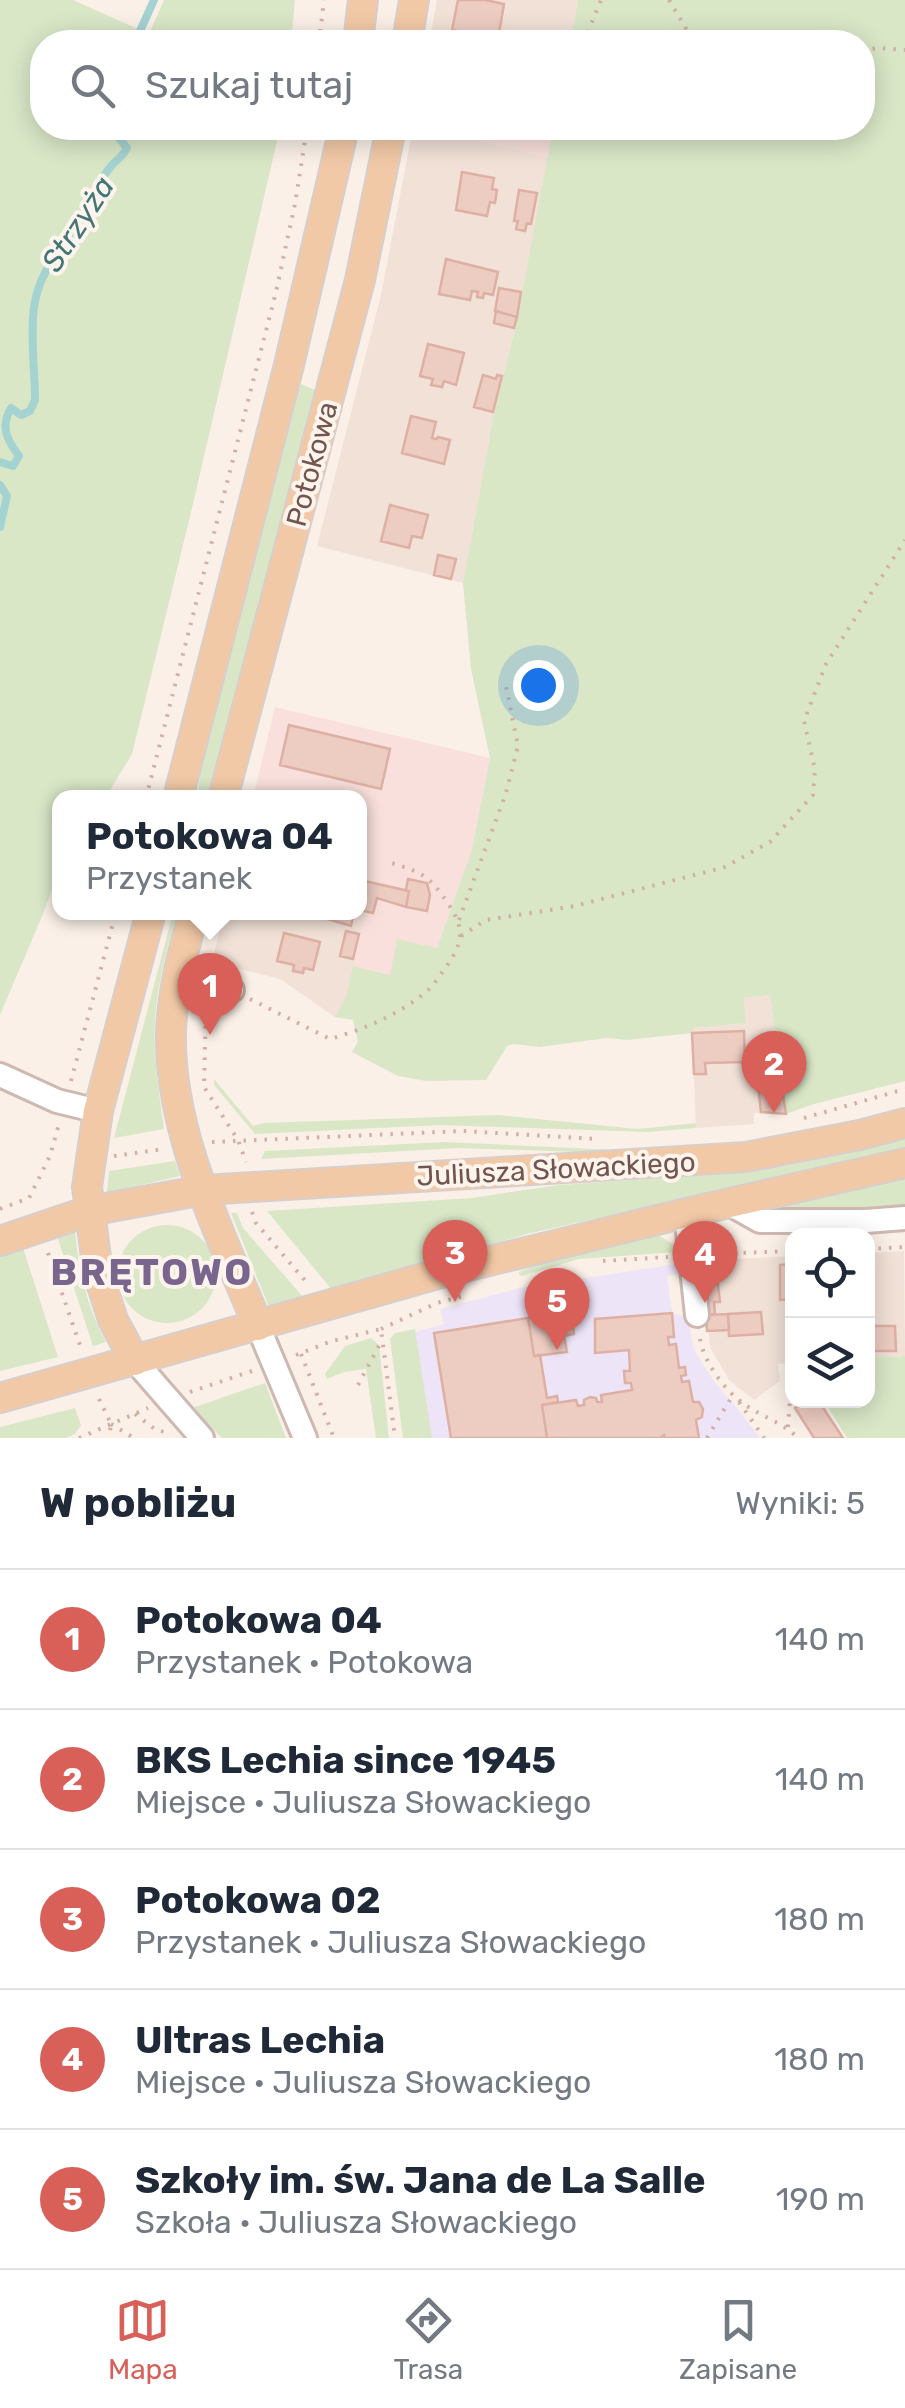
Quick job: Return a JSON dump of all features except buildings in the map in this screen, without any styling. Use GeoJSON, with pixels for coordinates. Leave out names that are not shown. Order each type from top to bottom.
{"type":"FeatureCollection","features":[{"type":"Feature","properties":{"kind":"main road"},"geometry":{"type":"LineString","coordinates":[[360,30],[364,0]]}},
{"type":"Feature","properties":{"kind":"main road"},"geometry":{"type":"LineString","coordinates":[[409,30],[414,0]]}},
{"type":"Feature","properties":{"kind":"main road","name":"Potokowa"},"geometry":{"type":"LineString","coordinates":[[180,790],[341,140]]}},
{"type":"Feature","properties":{"kind":"main road","name":"Potokowa"},"geometry":{"type":"LineString","coordinates":[[225,790],[334,380],[372,227],[389,140]]}},
{"type":"Feature","properties":{"kind":"main road"},"geometry":{"type":"LineString","coordinates":[[288,364],[334,380]]}},
{"type":"Feature","properties":{"kind":"main road"},"geometry":{"type":"LineString","coordinates":[[0,1398],[135,1361],[114,1320],[98,1273],[86,1187],[98,1111],[149,920]]}},
{"type":"Feature","properties":{"kind":"main road"},"geometry":{"type":"LineString","coordinates":[[192,920],[177,976],[171,1032],[176,1100],[204,1190],[258,1326]]}},
{"type":"Feature","properties":{"kind":"main road","name":"Juliusza Słowackiego"},"geometry":{"type":"LineString","coordinates":[[88,1212],[204,1190],[746,1157],[905,1123]]}},
{"type":"Feature","properties":{"kind":"main road","name":"Juliusza Słowackiego"},"geometry":{"type":"LineString","coordinates":[[135,1361],[448,1271],[905,1163]]}},
{"type":"Feature","properties":{"kind":"main road"},"geometry":{"type":"LineString","coordinates":[[0,1241],[88,1212]]}},
{"type":"Feature","properties":{"kind":"street"},"geometry":{"type":"LineString","coordinates":[[177,976],[232,990]]}},
{"type":"Feature","properties":{"kind":"street"},"geometry":{"type":"LineString","coordinates":[[0,1076],[65,1103],[98,1111]]}},
{"type":"Feature","properties":{"kind":"street"},"geometry":{"type":"LineString","coordinates":[[728,1203],[760,1221],[866,1222],[905,1218]]}},
{"type":"Feature","properties":{"kind":"street"},"geometry":{"type":"LineString","coordinates":[[686,1212],[697,1314]]}},
{"type":"Feature","properties":{"kind":"street"},"geometry":{"type":"LineString","coordinates":[[258,1326],[305,1438]]}},
{"type":"Feature","properties":{"kind":"street"},"geometry":{"type":"LineString","coordinates":[[135,1361],[202,1438]]}},
{"type":"Feature","properties":{"kind":"path"},"geometry":{"type":"LineString","coordinates":[[320,30],[324,0]]}},
{"type":"Feature","properties":{"kind":"path"},"geometry":{"type":"LineString","coordinates":[[589,30],[602,0]]}},
{"type":"Feature","properties":{"kind":"path"},"geometry":{"type":"LineString","coordinates":[[669,0],[687,30]]}},
{"type":"Feature","properties":{"kind":"path"},"geometry":{"type":"LineString","coordinates":[[875,48],[905,50]]}},
{"type":"Feature","properties":{"kind":"path"},"geometry":{"type":"LineString","coordinates":[[148,790],[276,292],[305,140]]}},
{"type":"Feature","properties":{"kind":"path"},"geometry":{"type":"LineString","coordinates":[[461,936],[486,920],[575,906],[725,867],[770,842],[813,795],[815,770],[804,721],[826,664],[905,540]]}},
{"type":"Feature","properties":{"kind":"path"},"geometry":{"type":"LineString","coordinates":[[459,920],[506,793],[518,746],[506,686]]}},
{"type":"Feature","properties":{"kind":"path"},"geometry":{"type":"LineString","coordinates":[[232,990],[330,1039],[394,1013],[429,990],[454,956],[461,936],[459,920],[422,872],[388,862]]}},
{"type":"Feature","properties":{"kind":"path"},"geometry":{"type":"LineString","coordinates":[[65,1103],[114,920]]}},
{"type":"Feature","properties":{"kind":"path"},"geometry":{"type":"LineString","coordinates":[[206,998],[204,1087],[238,1140],[246,1162]]}},
{"type":"Feature","properties":{"kind":"path"},"geometry":{"type":"LineString","coordinates":[[804,1118],[905,1088]]}},
{"type":"Feature","properties":{"kind":"path"},"geometry":{"type":"LineString","coordinates":[[0,1209],[28,1198],[50,1156],[58,1127]]}},
{"type":"Feature","properties":{"kind":"path"},"geometry":{"type":"LineString","coordinates":[[203,1143],[463,1131],[596,1139]]}},
{"type":"Feature","properties":{"kind":"path"},"geometry":{"type":"LineString","coordinates":[[110,1156],[174,1148]]}},
{"type":"Feature","properties":{"kind":"path"},"geometry":{"type":"LineString","coordinates":[[251,1208],[256,1222],[318,1296]]}},
{"type":"Feature","properties":{"kind":"path"},"geometry":{"type":"LineString","coordinates":[[43,1239],[82,1352]]}},
{"type":"Feature","properties":{"kind":"path"},"geometry":{"type":"LineString","coordinates":[[875,1249],[905,1247]]}},
{"type":"Feature","properties":{"kind":"path"},"geometry":{"type":"LineString","coordinates":[[594,1262],[785,1251]]}},
{"type":"Feature","properties":{"kind":"path"},"geometry":{"type":"LineString","coordinates":[[334,1438],[298,1354],[381,1329],[437,1303],[472,1293]]}},
{"type":"Feature","properties":{"kind":"path"},"geometry":{"type":"LineString","coordinates":[[697,1314],[702,1350],[723,1384],[746,1406],[788,1428],[798,1438]]}},
{"type":"Feature","properties":{"kind":"path"},"geometry":{"type":"LineString","coordinates":[[381,1329],[394,1438]]}},
{"type":"Feature","properties":{"kind":"path"},"geometry":{"type":"LineString","coordinates":[[358,1385],[382,1340]]}},
{"type":"Feature","properties":{"kind":"path"},"geometry":{"type":"LineString","coordinates":[[179,1396],[261,1368]]}},
{"type":"Feature","properties":{"kind":"path"},"geometry":{"type":"LineString","coordinates":[[707,1438],[735,1396]]}},
{"type":"Feature","properties":{"kind":"path"},"geometry":{"type":"LineString","coordinates":[[735,1396],[764,1438]]}},
{"type":"Feature","properties":{"kind":"path"},"geometry":{"type":"LineString","coordinates":[[99,1399],[111,1424],[134,1438]]}},
{"type":"Feature","properties":{"kind":"path"},"geometry":{"type":"LineString","coordinates":[[79,1438],[152,1406]]}},
{"type":"Feature","properties":{"kind":"path"},"geometry":{"type":"LineString","coordinates":[[788,1428],[789,1408]]}},
{"type":"Feature","properties":{"kind":"path"},"geometry":{"type":"LineString","coordinates":[[135,1414],[156,1430],[176,1435]]}},
{"type":"Feature","properties":{"kind":"path"},"geometry":{"type":"LineString","coordinates":[[109,1438],[111,1424]]}},
{"type":"Feature","properties":{"kind":"shaded area"},"geometry":{"type":"Polygon","coordinates":[[[437,0],[578,0],[572,30],[432,30],[437,0]]]}},
{"type":"Feature","properties":{"kind":"shaded area"},"geometry":{"type":"Polygon","coordinates":[[[411,140],[479,140],[548,157],[463,583],[317,546],[381,295],[411,140]]]}},
{"type":"Feature","properties":{"kind":"shaded area"},"geometry":{"type":"Polygon","coordinates":[[[479,140],[551,140],[548,157],[479,140]]]}},
{"type":"Feature","properties":{"kind":"shaded area"},"geometry":{"type":"Polygon","coordinates":[[[275,707],[490,758],[472,849],[437,948],[390,975],[353,966],[367,920],[367,790],[255,790],[275,707]]]}},
{"type":"Feature","properties":{"kind":"shaded area"},"geometry":{"type":"Polygon","coordinates":[[[222,920],[365,920],[346,996],[335,1017],[280,979],[212,962],[222,920]]]}},
{"type":"Feature","properties":{"kind":"shaded area"},"geometry":{"type":"Polygon","coordinates":[[[770,995],[786,1114],[754,1113],[754,1124],[696,1128],[692,1028],[745,1023],[742,998],[770,995]]]}},
{"type":"Feature","properties":{"kind":"shaded area"},"geometry":{"type":"Polygon","coordinates":[[[904,1251],[905,1356],[875,1358],[875,1253],[904,1251]]]}},
{"type":"Feature","properties":{"kind":"shaded area"},"geometry":{"type":"Polygon","coordinates":[[[785,1256],[785,1364],[778,1364],[780,1381],[754,1400],[729,1380],[710,1347],[704,1261],[785,1256]]]}},
{"type":"Feature","properties":{"kind":"shaded area"},"geometry":{"type":"Polygon","coordinates":[[[677,1264],[678,1274],[667,1276],[672,1313],[688,1317],[697,1355],[760,1438],[432,1438],[415,1332],[444,1324],[440,1309],[520,1288],[677,1264]]]}},
{"type":"Feature","properties":{"kind":"green space"},"geometry":{"type":"Polygon","coordinates":[[[0,0],[73,0],[140,30],[30,30],[30,140],[277,140],[132,754],[110,790],[52,790],[52,889],[0,1015],[0,0]]]}},
{"type":"Feature","properties":{"kind":"green space"},"geometry":{"type":"Polygon","coordinates":[[[164,0],[295,0],[292,30],[151,30],[164,0]]]}},
{"type":"Feature","properties":{"kind":"green space"},"geometry":{"type":"Polygon","coordinates":[[[578,0],[905,0],[905,1081],[786,1114],[770,995],[743,998],[746,1023],[627,1040],[507,1046],[486,1080],[426,1081],[398,1076],[352,1052],[358,1042],[353,1020],[335,1017],[346,996],[353,966],[390,975],[397,939],[437,948],[472,849],[490,758],[471,669],[463,583],[551,140],[875,140],[875,30],[572,30],[578,0]]]}},
{"type":"Feature","properties":{"kind":"green space"},"geometry":{"type":"Polygon","coordinates":[[[301,384],[315,390],[210,790],[198,790],[203,755],[301,384]]]}},
{"type":"Feature","properties":{"kind":"green space"},"geometry":{"type":"Polygon","coordinates":[[[171,920],[175,920],[160,979],[155,1020],[164,1129],[114,1138],[171,920]]]}},
{"type":"Feature","properties":{"kind":"green space"},"geometry":{"type":"Polygon","coordinates":[[[214,1079],[253,1126],[498,1115],[637,1129],[696,1123],[696,1128],[648,1132],[439,1125],[255,1134],[214,1085],[214,1079]]]}},
{"type":"Feature","properties":{"kind":"green space"},"geometry":{"type":"Polygon","coordinates":[[[905,1139],[905,1149],[531,1233],[332,1290],[267,1211],[472,1198],[559,1185],[720,1174],[779,1167],[905,1139]]]}},
{"type":"Feature","properties":{"kind":"green space"},"geometry":{"type":"Polygon","coordinates":[[[446,1142],[615,1150],[459,1148],[261,1159],[265,1151],[446,1142]]]}},
{"type":"Feature","properties":{"kind":"green space"},"geometry":{"type":"Polygon","coordinates":[[[175,1161],[180,1176],[107,1193],[109,1171],[175,1161]]]}},
{"type":"Feature","properties":{"kind":"green space"},"geometry":{"type":"Polygon","coordinates":[[[905,1178],[905,1206],[770,1211],[777,1208],[905,1178]]]}},
{"type":"Feature","properties":{"kind":"green space"},"geometry":{"type":"Polygon","coordinates":[[[231,1213],[237,1213],[243,1228],[303,1297],[269,1307],[231,1213]]]}},
{"type":"Feature","properties":{"kind":"green space"},"geometry":{"type":"Polygon","coordinates":[[[167,1225],[186,1229],[202,1239],[212,1255],[216,1274],[212,1293],[202,1309],[186,1319],[167,1323],[148,1319],[132,1309],[122,1293],[118,1274],[122,1255],[132,1239],[148,1229],[167,1225]]]}},
{"type":"Feature","properties":{"kind":"green space"},"geometry":{"type":"Polygon","coordinates":[[[75,1232],[85,1288],[106,1342],[93,1346],[57,1236],[75,1232]]]}},
{"type":"Feature","properties":{"kind":"green space"},"geometry":{"type":"Polygon","coordinates":[[[657,1234],[680,1249],[579,1259],[519,1275],[553,1259],[657,1234]]]}},
{"type":"Feature","properties":{"kind":"green space"},"geometry":{"type":"Polygon","coordinates":[[[23,1248],[58,1357],[0,1371],[0,1257],[23,1248]]]}},
{"type":"Feature","properties":{"kind":"green space"},"geometry":{"type":"Polygon","coordinates":[[[415,1329],[432,1438],[403,1438],[390,1339],[395,1333],[415,1329]]]}},
{"type":"Feature","properties":{"kind":"green space"},"geometry":{"type":"Polygon","coordinates":[[[371,1338],[379,1345],[389,1438],[376,1438],[366,1369],[327,1379],[325,1374],[345,1346],[371,1338]]]}},
{"type":"Feature","properties":{"kind":"green space"},"geometry":{"type":"Polygon","coordinates":[[[905,1356],[905,1438],[847,1438],[828,1408],[875,1408],[875,1358],[905,1356]]]}},
{"type":"Feature","properties":{"kind":"green space"},"geometry":{"type":"Polygon","coordinates":[[[265,1383],[286,1438],[222,1438],[192,1408],[265,1383]]]}},
{"type":"Feature","properties":{"kind":"green space"},"geometry":{"type":"Polygon","coordinates":[[[75,1408],[81,1425],[75,1434],[65,1438],[0,1438],[0,1427],[75,1408]]]}},
{"type":"Feature","properties":{"kind":"waterway","name":"Strzyża"},"geometry":{"type":"LineString","coordinates":[[140,30],[154,0]]}},
{"type":"Feature","properties":{"kind":"waterway","name":"Strzyża"},"geometry":{"type":"LineString","coordinates":[[0,462],[13,466],[19,456],[6,433],[11,408],[21,415],[30,411],[35,400],[33,318],[41,282],[103,178],[127,148],[121,140]]}},
{"type":"Feature","properties":{"kind":"waterway","name":"Strzyża"},"geometry":{"type":"LineString","coordinates":[[0,485],[7,496],[0,527]]}},
{"type":"Feature","properties":{"kind":"place","name":"Potokowa 04"},"geometry":{"type":"Point","coordinates":[210,1035]}},
{"type":"Feature","properties":{"kind":"place","name":"BKS Lechia since 1945"},"geometry":{"type":"Point","coordinates":[774,1113]}},
{"type":"Feature","properties":{"kind":"place","name":"Potokowa 02"},"geometry":{"type":"Point","coordinates":[455,1302]}},
{"type":"Feature","properties":{"kind":"place","name":"Ultras Lechia"},"geometry":{"type":"Point","coordinates":[705,1303]}},
{"type":"Feature","properties":{"kind":"place","name":"Szkoły im. św. Jana de La Salle"},"geometry":{"type":"Point","coordinates":[557,1350]}},
{"type":"Feature","properties":{"kind":"district","name":"BRĘTOWO"},"geometry":{"type":"Point","coordinates":[152,1272]}}]}
